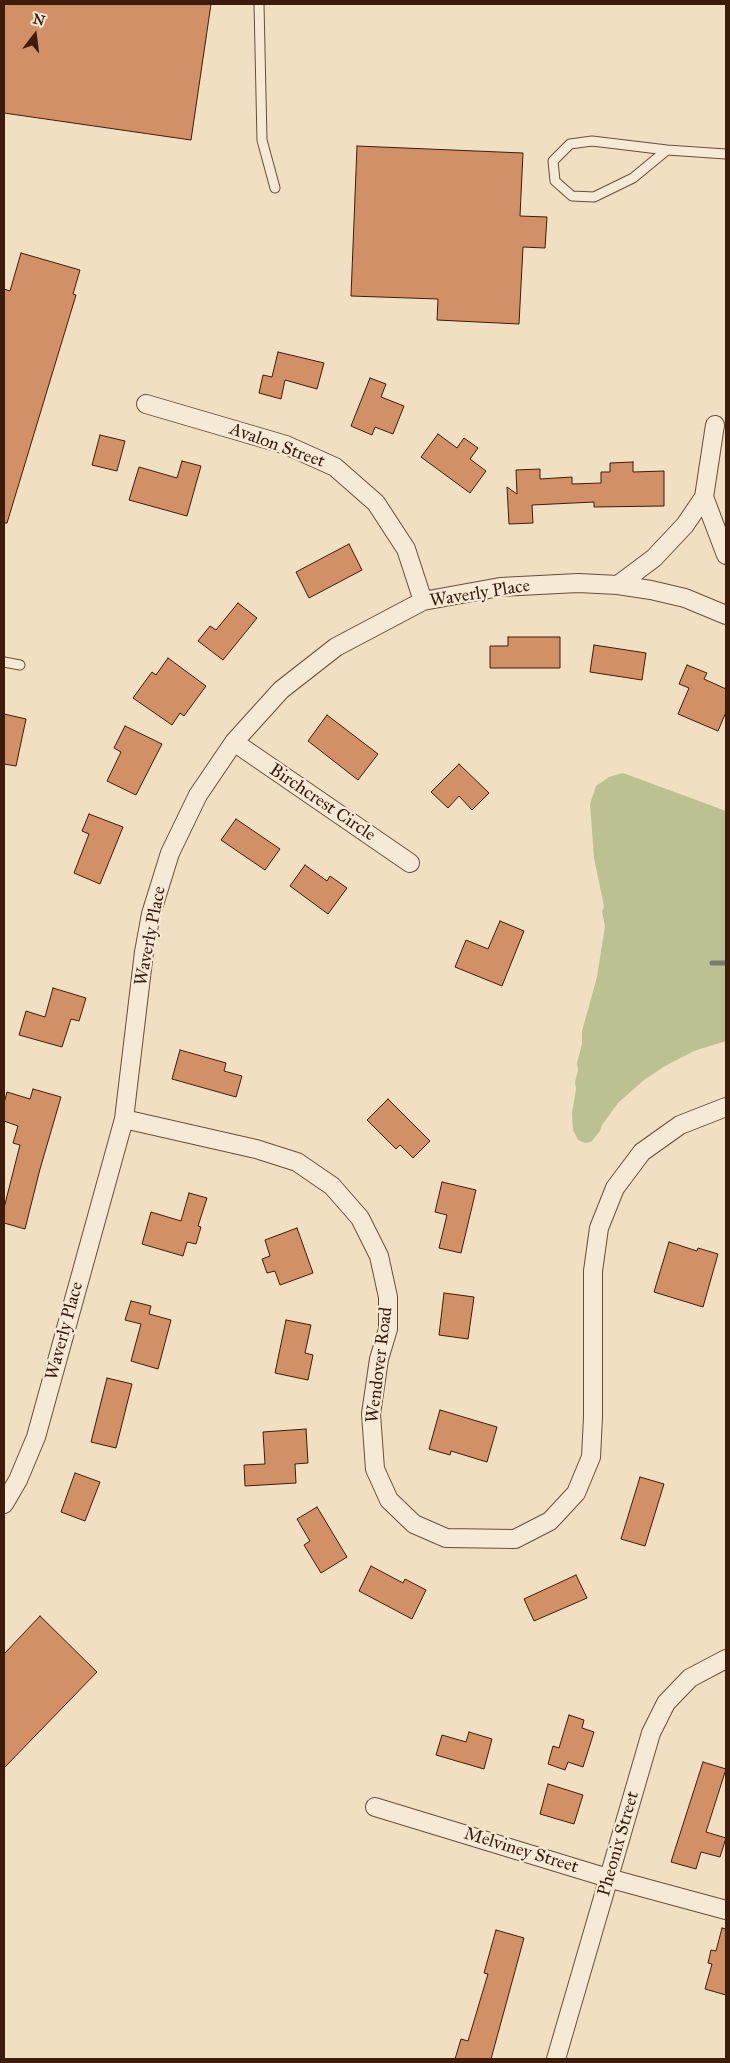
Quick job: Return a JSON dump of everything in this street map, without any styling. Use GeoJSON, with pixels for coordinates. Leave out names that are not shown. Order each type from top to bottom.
{"type":"FeatureCollection","features":[{"type":"Feature","properties":{"kind":"street","name":"Avalon Street"},"geometry":{"type":"LineString","coordinates":[[146,404],[286,445],[335,467],[376,504],[406,549],[423,601]]}},
{"type":"Feature","properties":{"kind":"street"},"geometry":{"type":"LineString","coordinates":[[618,585],[654,558],[685,525],[704,497],[715,424]]}},
{"type":"Feature","properties":{"kind":"street"},"geometry":{"type":"LineString","coordinates":[[704,497],[726,555]]}},
{"type":"Feature","properties":{"kind":"street","name":"Waverly Place"},"geometry":{"type":"LineString","coordinates":[[4,1504],[18,1480],[36,1437],[124,1119],[144,952],[151,914],[170,853],[194,803],[234,742],[280,690],[336,647],[423,601],[500,587],[578,582],[652,590],[685,598],[726,615]]}},
{"type":"Feature","properties":{"kind":"street","name":"Birchcrest Circle"},"geometry":{"type":"LineString","coordinates":[[234,742],[410,863]]}},
{"type":"Feature","properties":{"kind":"street","name":"Wendover Road"},"geometry":{"type":"LineString","coordinates":[[124,1119],[256,1149],[297,1162],[332,1186],[360,1218],[376,1248],[388,1297],[388,1329],[379,1359],[371,1414],[375,1469],[389,1500],[414,1524],[446,1538],[515,1539],[550,1522],[576,1493],[590,1457],[594,1417],[593,1271],[599,1228],[615,1188],[642,1152],[680,1125],[726,1107]]}},
{"type":"Feature","properties":{"kind":"street","name":"Pheonix Street"},"geometry":{"type":"LineString","coordinates":[[556,2059],[651,1734],[666,1703],[690,1678],[726,1659]]}},
{"type":"Feature","properties":{"kind":"street","name":"Melviney Street"},"geometry":{"type":"LineString","coordinates":[[375,1807],[608,1878],[726,1910]]}},
{"type":"Feature","properties":{"kind":"lane"},"geometry":{"type":"LineString","coordinates":[[259,4],[262,140],[275,188]]}},
{"type":"Feature","properties":{"kind":"lane"},"geometry":{"type":"LineString","coordinates":[[666,150],[633,178],[594,197],[572,196],[555,182],[554,161],[570,144],[592,141],[666,150],[726,154]]}},
{"type":"Feature","properties":{"kind":"lane"},"geometry":{"type":"LineString","coordinates":[[4,662],[20,665]]}},
{"type":"Feature","properties":{"kind":"green space"},"geometry":{"type":"Polygon","coordinates":[[[623,773],[726,811],[726,1041],[694,1051],[665,1066],[644,1080],[618,1103],[591,1142],[585,1143],[578,1140],[573,1130],[572,1113],[578,1070],[577,1063],[582,1044],[582,1031],[597,977],[605,926],[602,912],[604,906],[594,858],[590,804],[596,786],[609,777],[623,773]]]}},
{"type":"Feature","properties":{"kind":"building"},"geometry":{"type":"Polygon","coordinates":[[[4,4],[211,4],[191,140],[4,113],[4,4]]]}},
{"type":"Feature","properties":{"kind":"building"},"geometry":{"type":"Polygon","coordinates":[[[357,146],[523,153],[520,216],[547,217],[545,248],[523,247],[519,324],[437,320],[438,299],[351,296],[357,146]]]}},
{"type":"Feature","properties":{"kind":"building"},"geometry":{"type":"Polygon","coordinates":[[[21,253],[80,270],[73,294],[76,295],[7,523],[4,523],[4,289],[10,291],[21,253]]]}},
{"type":"Feature","properties":{"kind":"building"},"geometry":{"type":"Polygon","coordinates":[[[278,352],[324,363],[317,389],[285,380],[281,399],[259,393],[263,375],[272,377],[278,352]]]}},
{"type":"Feature","properties":{"kind":"building"},"geometry":{"type":"Polygon","coordinates":[[[370,378],[386,384],[381,397],[404,406],[393,434],[375,427],[372,435],[351,426],[370,378]]]}},
{"type":"Feature","properties":{"kind":"building"},"geometry":{"type":"Polygon","coordinates":[[[438,434],[457,448],[464,438],[478,448],[470,459],[486,471],[470,493],[421,457],[438,434]]]}},
{"type":"Feature","properties":{"kind":"building"},"geometry":{"type":"Polygon","coordinates":[[[100,435],[125,441],[117,471],[92,465],[100,435]]]}},
{"type":"Feature","properties":{"kind":"building"},"geometry":{"type":"Polygon","coordinates":[[[182,461],[201,466],[187,516],[129,500],[139,467],[177,478],[182,461]]]}},
{"type":"Feature","properties":{"kind":"building"},"geometry":{"type":"Polygon","coordinates":[[[633,462],[633,472],[664,471],[664,506],[594,507],[594,502],[532,505],[533,523],[509,524],[507,487],[517,494],[516,470],[540,469],[540,479],[572,477],[572,484],[601,483],[601,472],[610,472],[610,463],[633,462]]]}},
{"type":"Feature","properties":{"kind":"building"},"geometry":{"type":"Polygon","coordinates":[[[349,544],[362,570],[309,598],[296,572],[349,544]]]}},
{"type":"Feature","properties":{"kind":"building"},"geometry":{"type":"Polygon","coordinates":[[[238,603],[257,618],[223,660],[198,641],[210,626],[216,630],[238,603]]]}},
{"type":"Feature","properties":{"kind":"building"},"geometry":{"type":"Polygon","coordinates":[[[508,637],[560,637],[560,668],[490,668],[490,646],[508,646],[508,637]]]}},
{"type":"Feature","properties":{"kind":"building"},"geometry":{"type":"Polygon","coordinates":[[[594,645],[646,653],[642,680],[590,672],[594,645]]]}},
{"type":"Feature","properties":{"kind":"building"},"geometry":{"type":"Polygon","coordinates":[[[168,658],[206,686],[184,716],[180,713],[172,725],[133,698],[152,672],[156,675],[168,658]]]}},
{"type":"Feature","properties":{"kind":"building"},"geometry":{"type":"Polygon","coordinates":[[[687,665],[707,673],[704,679],[726,689],[726,712],[718,731],[678,714],[689,688],[679,684],[687,665]]]}},
{"type":"Feature","properties":{"kind":"building"},"geometry":{"type":"Polygon","coordinates":[[[4,714],[26,719],[16,766],[4,764],[4,714]]]}},
{"type":"Feature","properties":{"kind":"building"},"geometry":{"type":"Polygon","coordinates":[[[327,715],[378,754],[358,780],[308,741],[327,715]]]}},
{"type":"Feature","properties":{"kind":"building"},"geometry":{"type":"Polygon","coordinates":[[[125,726],[162,744],[136,795],[107,781],[121,752],[114,748],[125,726]]]}},
{"type":"Feature","properties":{"kind":"building"},"geometry":{"type":"Polygon","coordinates":[[[459,764],[489,793],[472,810],[459,796],[448,808],[431,792],[459,764]]]}},
{"type":"Feature","properties":{"kind":"building"},"geometry":{"type":"Polygon","coordinates":[[[89,814],[123,827],[100,884],[74,873],[89,834],[82,831],[89,814]]]}},
{"type":"Feature","properties":{"kind":"building"},"geometry":{"type":"Polygon","coordinates":[[[236,819],[280,849],[265,870],[221,840],[236,819]]]}},
{"type":"Feature","properties":{"kind":"building"},"geometry":{"type":"Polygon","coordinates":[[[305,865],[327,881],[330,876],[347,888],[328,914],[290,886],[305,865]]]}},
{"type":"Feature","properties":{"kind":"building"},"geometry":{"type":"Polygon","coordinates":[[[500,921],[524,931],[502,986],[455,967],[466,940],[488,949],[500,921]]]}},
{"type":"Feature","properties":{"kind":"building"},"geometry":{"type":"Polygon","coordinates":[[[53,988],[86,998],[79,1021],[71,1019],[62,1047],[19,1035],[26,1011],[45,1017],[53,988]]]}},
{"type":"Feature","properties":{"kind":"building"},"geometry":{"type":"Polygon","coordinates":[[[180,1050],[226,1063],[224,1071],[242,1076],[236,1097],[172,1079],[180,1050]]]}},
{"type":"Feature","properties":{"kind":"building"},"geometry":{"type":"Polygon","coordinates":[[[33,1089],[61,1097],[25,1229],[4,1223],[4,1208],[20,1145],[13,1143],[18,1126],[4,1121],[4,1103],[7,1092],[30,1099],[33,1089]]]}},
{"type":"Feature","properties":{"kind":"building"},"geometry":{"type":"Polygon","coordinates":[[[388,1099],[430,1141],[413,1158],[400,1145],[396,1149],[367,1120],[388,1099]]]}},
{"type":"Feature","properties":{"kind":"building"},"geometry":{"type":"Polygon","coordinates":[[[442,1182],[476,1190],[461,1253],[439,1248],[447,1215],[435,1212],[442,1182]]]}},
{"type":"Feature","properties":{"kind":"building"},"geometry":{"type":"Polygon","coordinates":[[[189,1193],[207,1198],[198,1226],[201,1227],[196,1244],[187,1242],[183,1256],[142,1244],[151,1212],[181,1221],[189,1193]]]}},
{"type":"Feature","properties":{"kind":"building"},"geometry":{"type":"Polygon","coordinates":[[[297,1228],[313,1273],[280,1285],[275,1271],[267,1273],[262,1259],[270,1256],[265,1240],[297,1228]]]}},
{"type":"Feature","properties":{"kind":"building"},"geometry":{"type":"Polygon","coordinates":[[[669,1242],[697,1251],[698,1248],[718,1254],[703,1307],[654,1292],[669,1242]]]}},
{"type":"Feature","properties":{"kind":"building"},"geometry":{"type":"Polygon","coordinates":[[[444,1293],[474,1297],[468,1339],[439,1335],[444,1293]]]}},
{"type":"Feature","properties":{"kind":"building"},"geometry":{"type":"Polygon","coordinates":[[[131,1301],[151,1306],[149,1314],[171,1320],[158,1369],[131,1361],[141,1324],[125,1320],[131,1301]]]}},
{"type":"Feature","properties":{"kind":"building"},"geometry":{"type":"Polygon","coordinates":[[[286,1320],[311,1325],[305,1353],[313,1355],[308,1380],[275,1373],[286,1320]]]}},
{"type":"Feature","properties":{"kind":"building"},"geometry":{"type":"Polygon","coordinates":[[[107,1378],[132,1384],[116,1448],[91,1442],[107,1378]]]}},
{"type":"Feature","properties":{"kind":"building"},"geometry":{"type":"Polygon","coordinates":[[[440,1410],[497,1427],[487,1462],[451,1451],[450,1455],[429,1449],[440,1410]]]}},
{"type":"Feature","properties":{"kind":"building"},"geometry":{"type":"Polygon","coordinates":[[[306,1429],[308,1463],[295,1464],[296,1483],[245,1486],[244,1465],[265,1464],[263,1432],[306,1429]]]}},
{"type":"Feature","properties":{"kind":"building"},"geometry":{"type":"Polygon","coordinates":[[[75,1473],[100,1482],[85,1521],[61,1512],[75,1473]]]}},
{"type":"Feature","properties":{"kind":"building"},"geometry":{"type":"Polygon","coordinates":[[[640,1477],[664,1484],[645,1546],[621,1539],[640,1477]]]}},
{"type":"Feature","properties":{"kind":"building"},"geometry":{"type":"Polygon","coordinates":[[[317,1507],[347,1557],[321,1573],[304,1545],[310,1541],[297,1519],[317,1507]]]}},
{"type":"Feature","properties":{"kind":"building"},"geometry":{"type":"Polygon","coordinates":[[[371,1566],[403,1583],[405,1579],[426,1590],[412,1619],[359,1591],[371,1566]]]}},
{"type":"Feature","properties":{"kind":"building"},"geometry":{"type":"Polygon","coordinates":[[[576,1575],[587,1598],[534,1621],[524,1599],[576,1575]]]}},
{"type":"Feature","properties":{"kind":"building"},"geometry":{"type":"Polygon","coordinates":[[[40,1616],[97,1672],[4,1768],[4,1654],[40,1616]]]}},
{"type":"Feature","properties":{"kind":"building"},"geometry":{"type":"Polygon","coordinates":[[[569,1715],[584,1720],[582,1728],[594,1732],[583,1767],[568,1762],[565,1770],[548,1764],[553,1746],[559,1748],[569,1715]]]}},
{"type":"Feature","properties":{"kind":"building"},"geometry":{"type":"Polygon","coordinates":[[[469,1732],[492,1739],[484,1769],[436,1755],[442,1735],[466,1742],[469,1732]]]}},
{"type":"Feature","properties":{"kind":"building"},"geometry":{"type":"Polygon","coordinates":[[[703,1762],[726,1769],[706,1832],[726,1838],[720,1857],[701,1852],[696,1869],[671,1862],[703,1762]]]}},
{"type":"Feature","properties":{"kind":"building"},"geometry":{"type":"Polygon","coordinates":[[[548,1784],[583,1795],[574,1824],[540,1814],[548,1784]]]}},
{"type":"Feature","properties":{"kind":"building"},"geometry":{"type":"Polygon","coordinates":[[[722,1928],[726,1929],[726,1995],[705,1989],[712,1964],[708,1963],[711,1950],[716,1951],[722,1928]]]}},
{"type":"Feature","properties":{"kind":"building"},"geometry":{"type":"Polygon","coordinates":[[[496,1930],[524,1938],[491,2059],[455,2059],[461,2039],[468,2041],[488,1974],[484,1973],[496,1930]]]}},
{"type":"Feature","properties":{"kind":"waterway"},"geometry":{"type":"LineString","coordinates":[[712,963],[726,963]]}}]}
